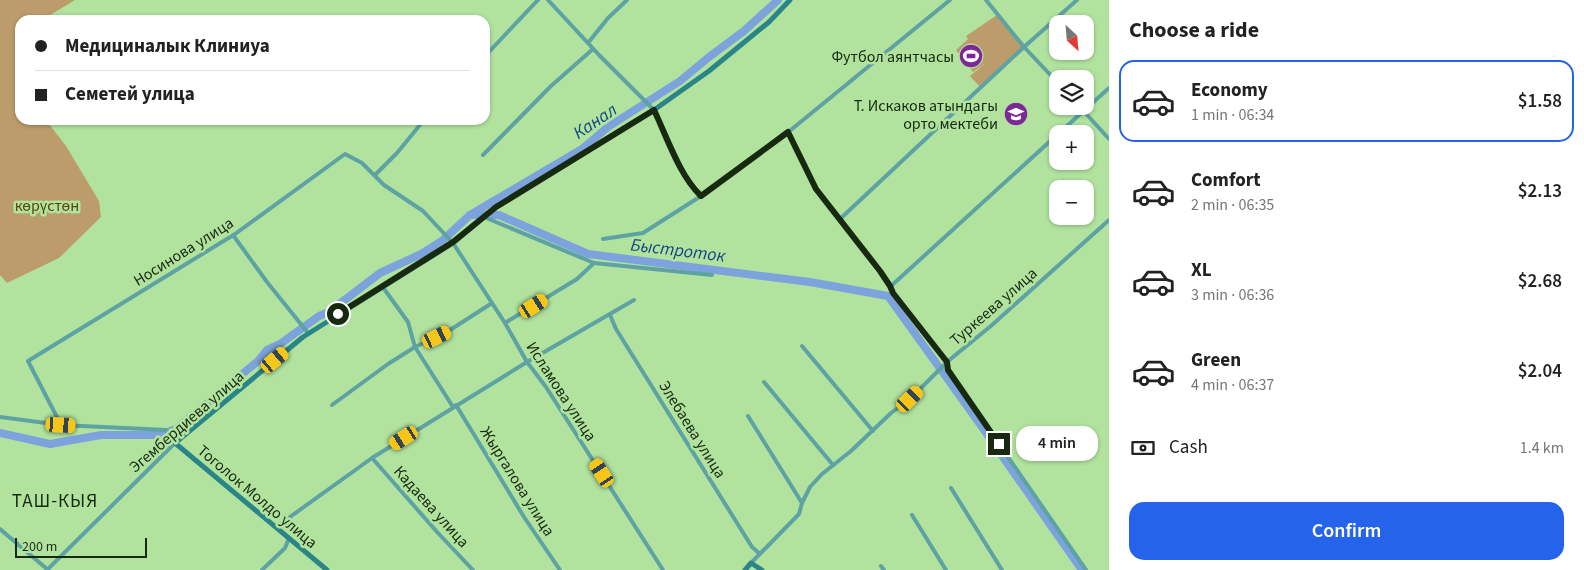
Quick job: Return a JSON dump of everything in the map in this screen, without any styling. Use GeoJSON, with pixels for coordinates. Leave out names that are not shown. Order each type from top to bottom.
{"type":"FeatureCollection","features":[{"type":"Feature","properties":{"kind":"street"},"geometry":{"type":"LineString","coordinates":[[490,51],[538,0]]}},
{"type":"Feature","properties":{"kind":"street"},"geometry":{"type":"LineString","coordinates":[[548,0],[593,49],[654,110],[686,177],[701,196]]}},
{"type":"Feature","properties":{"kind":"street"},"geometry":{"type":"LineString","coordinates":[[588,43],[608,18],[627,0]]}},
{"type":"Feature","properties":{"kind":"street","name":"Эгембердиева улица"},"geometry":{"type":"LineString","coordinates":[[47,570],[175,443],[308,333],[453,242],[496,207],[654,110],[709,71],[769,22],[790,0]]}},
{"type":"Feature","properties":{"kind":"street"},"geometry":{"type":"LineString","coordinates":[[603,239],[643,233],[701,196],[788,132],[950,0]]}},
{"type":"Feature","properties":{"kind":"street"},"geometry":{"type":"LineString","coordinates":[[986,0],[1024,47],[1049,73]]}},
{"type":"Feature","properties":{"kind":"street"},"geometry":{"type":"LineString","coordinates":[[840,219],[1024,47],[1078,0]]}},
{"type":"Feature","properties":{"kind":"street"},"geometry":{"type":"LineString","coordinates":[[482,155],[551,86],[593,49]]}},
{"type":"Feature","properties":{"kind":"street"},"geometry":{"type":"LineString","coordinates":[[1094,101],[1109,88]]}},
{"type":"Feature","properties":{"kind":"street"},"geometry":{"type":"LineString","coordinates":[[1068,125],[1079,115]]}},
{"type":"Feature","properties":{"kind":"street"},"geometry":{"type":"LineString","coordinates":[[1087,115],[1109,139]]}},
{"type":"Feature","properties":{"kind":"street"},"geometry":{"type":"LineString","coordinates":[[375,175],[397,153],[420,125]]}},
{"type":"Feature","properties":{"kind":"street"},"geometry":{"type":"LineString","coordinates":[[788,132],[816,189],[947,362],[948,370],[1086,570]]}},
{"type":"Feature","properties":{"kind":"street"},"geometry":{"type":"LineString","coordinates":[[890,286],[1049,142]]}},
{"type":"Feature","properties":{"kind":"street","name":"Исламова улица"},"geometry":{"type":"LineString","coordinates":[[345,154],[362,163],[384,185],[423,211],[453,242],[505,323],[527,362],[546,388],[663,570]]}},
{"type":"Feature","properties":{"kind":"street","name":"Носинова улица"},"geometry":{"type":"LineString","coordinates":[[61,425],[28,361],[233,235],[345,154]]}},
{"type":"Feature","properties":{"kind":"street"},"geometry":{"type":"LineString","coordinates":[[484,217],[594,263],[712,275]]}},
{"type":"Feature","properties":{"kind":"street","name":"Туркеева улица"},"geometry":{"type":"LineString","coordinates":[[751,563],[799,514],[802,503],[810,488],[822,474],[910,399],[947,362],[992,325],[1109,220]]}},
{"type":"Feature","properties":{"kind":"street"},"geometry":{"type":"LineString","coordinates":[[233,235],[267,282],[308,333]]}},
{"type":"Feature","properties":{"kind":"street"},"geometry":{"type":"LineString","coordinates":[[505,323],[577,279],[594,263]]}},
{"type":"Feature","properties":{"kind":"street","name":"Жыргалова улица"},"geometry":{"type":"LineString","coordinates":[[382,286],[408,322],[415,347],[560,570]]}},
{"type":"Feature","properties":{"kind":"street"},"geometry":{"type":"LineString","coordinates":[[276,527],[372,458],[527,362],[634,300]]}},
{"type":"Feature","properties":{"kind":"street"},"geometry":{"type":"LineString","coordinates":[[332,405],[388,364],[415,347],[447,332],[492,303]]}},
{"type":"Feature","properties":{"kind":"street","name":"Элебаева улица"},"geometry":{"type":"LineString","coordinates":[[610,315],[616,329],[724,503],[752,547],[760,554]]}},
{"type":"Feature","properties":{"kind":"street"},"geometry":{"type":"LineString","coordinates":[[802,346],[873,431]]}},
{"type":"Feature","properties":{"kind":"street"},"geometry":{"type":"LineString","coordinates":[[764,382],[833,465]]}},
{"type":"Feature","properties":{"kind":"street"},"geometry":{"type":"LineString","coordinates":[[748,416],[802,503]]}},
{"type":"Feature","properties":{"kind":"street","name":"Тоголок Молдо улица"},"geometry":{"type":"LineString","coordinates":[[0,417],[61,425],[166,430],[175,443],[327,570]]}},
{"type":"Feature","properties":{"kind":"street","name":"Кадаева улица"},"geometry":{"type":"LineString","coordinates":[[372,458],[438,534],[473,570]]}},
{"type":"Feature","properties":{"kind":"street"},"geometry":{"type":"LineString","coordinates":[[951,488],[1002,570]]}},
{"type":"Feature","properties":{"kind":"street"},"geometry":{"type":"LineString","coordinates":[[912,515],[946,570]]}},
{"type":"Feature","properties":{"kind":"street"},"geometry":{"type":"LineString","coordinates":[[0,529],[47,570]]}},
{"type":"Feature","properties":{"kind":"street"},"geometry":{"type":"LineString","coordinates":[[262,570],[285,548],[289,538]]}},
{"type":"Feature","properties":{"kind":"street"},"geometry":{"type":"LineString","coordinates":[[744,570],[751,563],[762,570]]}},
{"type":"Feature","properties":{"kind":"green space","name":"көрүстөн"},"geometry":{"type":"Polygon","coordinates":[[[0,0],[75,0],[50,15],[15,15],[15,125],[50,125],[66,146],[99,201],[101,217],[59,258],[7,283],[0,275],[0,0]]]}},
{"type":"Feature","properties":{"kind":"green space"},"geometry":{"type":"Polygon","coordinates":[[[997,15],[1023,46],[980,87],[970,76],[987,62],[973,72],[956,50],[968,39],[966,36],[997,15]]]}},
{"type":"Feature","properties":{"kind":"waterway","name":"Канал"},"geometry":{"type":"LineString","coordinates":[[0,433],[50,444],[101,435],[159,435],[176,429],[258,361],[267,350],[280,344],[319,316],[329,312],[380,273],[421,254],[443,240],[470,215],[582,149],[608,127],[680,81],[744,31],[778,0]]}},
{"type":"Feature","properties":{"kind":"waterway","name":"Быстроток"},"geometry":{"type":"LineString","coordinates":[[470,215],[499,215],[588,254],[810,282],[888,296],[1082,570]]}},
{"type":"Feature","properties":{"kind":"place","name":"Футбол аянтчасы"},"geometry":{"type":"Point","coordinates":[971,56]}},
{"type":"Feature","properties":{"kind":"place","name":"Т. Искаков атындагы орто мектеби"},"geometry":{"type":"Point","coordinates":[1016,114]}},
{"type":"Feature","properties":{"kind":"district","name":"ТАШ-КЫЯ"},"geometry":{"type":"Point","coordinates":[55,500]}},
{"type":"Feature","properties":{"kind":"route"},"geometry":{"type":"LineString","coordinates":[[338,314],[453,242],[496,207],[654,110],[686,177],[701,196],[788,132],[816,189],[880,271],[893,293],[947,362],[948,370],[999,444]]}}]}
